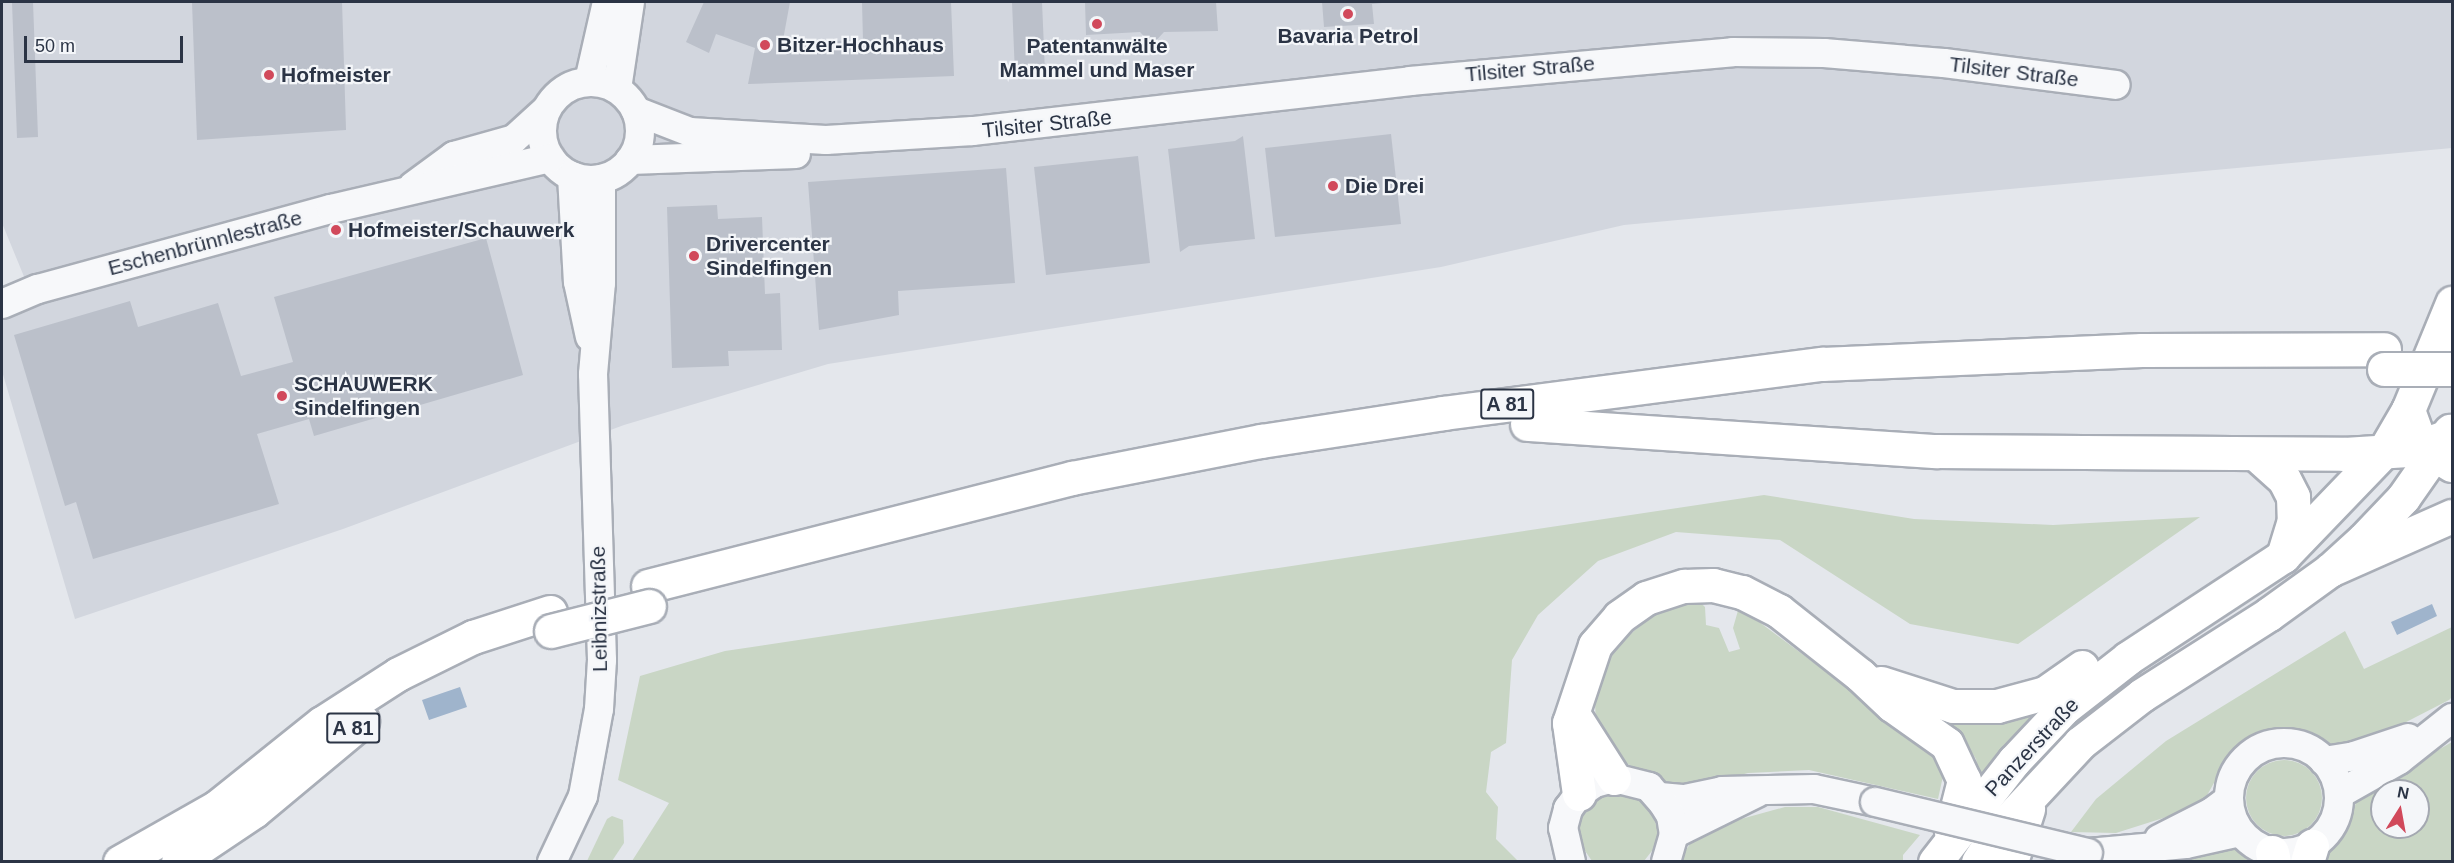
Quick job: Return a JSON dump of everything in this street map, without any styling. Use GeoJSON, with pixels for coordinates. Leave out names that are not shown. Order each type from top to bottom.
{"type":"FeatureCollection","features":[{"type":"Feature","properties":{"kind":"main road"},"geometry":{"type":"LineString","coordinates":[[2283,556],[2384,451],[2408,410],[2452,303]]}},
{"type":"Feature","properties":{"kind":"main road","name":"A 81"},"geometry":{"type":"LineString","coordinates":[[649,596],[1061,500],[1254,465],[1527,424],[1822,386],[2384,359],[2452,349]]}},
{"type":"Feature","properties":{"kind":"main road","name":"A 81"},"geometry":{"type":"LineString","coordinates":[[120,861],[217,807],[303,737],[398,674],[473,637],[550,622],[649,596],[1072,478],[1261,441],[1443,412],[1822,364],[2142,350],[2384,359],[2452,369]]}},
{"type":"Feature","properties":{"kind":"main road"},"geometry":{"type":"LineString","coordinates":[[2408,410],[2442,446]]}},
{"type":"Feature","properties":{"kind":"main road"},"geometry":{"type":"LineString","coordinates":[[1527,424],[1923,451],[2257,455],[2384,451],[2442,446]]}},
{"type":"Feature","properties":{"kind":"main road"},"geometry":{"type":"LineString","coordinates":[[1978,861],[2033,793],[2080,743],[2142,695],[2227,643],[2330,570],[2395,506],[2442,446]]}},
{"type":"Feature","properties":{"kind":"main road"},"geometry":{"type":"LineString","coordinates":[[2257,455],[2284,479],[2294,497],[2294,520],[2283,556]]}},
{"type":"Feature","properties":{"kind":"main road"},"geometry":{"type":"LineString","coordinates":[[2330,570],[2452,516]]}},
{"type":"Feature","properties":{"kind":"main road","name":"Panzerstraße"},"geometry":{"type":"LineString","coordinates":[[1935,861],[2014,761],[2064,708],[2159,638],[2234,591],[2283,556]]}},
{"type":"Feature","properties":{"kind":"main road"},"geometry":{"type":"LineString","coordinates":[[1579,794],[1569,736],[1572,712],[1587,661],[1605,632],[1646,598],[1684,586],[1713,585],[1764,602],[1860,675],[1892,705],[1947,744],[1960,768],[1963,792],[1958,814],[1935,861]]}},
{"type":"Feature","properties":{"kind":"main road","name":"A 81"},"geometry":{"type":"LineString","coordinates":[[178,861],[254,811],[376,710],[454,666],[550,622]]}},
{"type":"Feature","properties":{"kind":"main road"},"geometry":{"type":"LineString","coordinates":[[1860,675],[1920,698],[1953,706],[1997,706],[2045,693],[2096,657],[2159,638]]}},
{"type":"Feature","properties":{"kind":"main road"},"geometry":{"type":"LineString","coordinates":[[1572,712],[1614,778]]}},
{"type":"Feature","properties":{"kind":"main road"},"geometry":{"type":"LineString","coordinates":[[2011,861],[2033,793]]}},
{"type":"Feature","properties":{"kind":"street"},"geometry":{"type":"LineString","coordinates":[[589,81],[607,2]]}},
{"type":"Feature","properties":{"kind":"street"},"geometry":{"type":"LineString","coordinates":[[617,89],[630,2]]}},
{"type":"Feature","properties":{"kind":"street","name":"Tilsiter Straße"},"geometry":{"type":"LineString","coordinates":[[636,111],[674,129],[729,137],[825,140],[946,133],[1140,115],[1503,71],[1733,52],[1824,53],[1932,62],[2116,85]]}},
{"type":"Feature","properties":{"kind":"street"},"geometry":{"type":"LineString","coordinates":[[589,81],[617,89],[636,111],[640,136],[630,160],[601,179],[572,176],[550,158],[542,135],[546,110],[563,90],[589,81]]}},
{"type":"Feature","properties":{"kind":"street","name":"Eschenbrünnlestraße"},"geometry":{"type":"LineString","coordinates":[[411,187],[454,156],[514,140],[546,110]]}},
{"type":"Feature","properties":{"kind":"street","name":"Tilsiter Straße"},"geometry":{"type":"LineString","coordinates":[[630,160],[770,158],[946,133]]}},
{"type":"Feature","properties":{"kind":"street","name":"Eschenbrünnlestraße"},"geometry":{"type":"LineString","coordinates":[[2,304],[38,289],[411,187],[550,158]]}},
{"type":"Feature","properties":{"kind":"street","name":"Leibnizstraße"},"geometry":{"type":"LineString","coordinates":[[572,176],[578,282],[594,347]]}},
{"type":"Feature","properties":{"kind":"street","name":"Leibnizstraße"},"geometry":{"type":"LineString","coordinates":[[552,861],[583,796],[599,709],[602,660],[594,347],[601,283],[601,179]]}},
{"type":"Feature","properties":{"kind":"street"},"geometry":{"type":"LineString","coordinates":[[2324,761],[2354,756],[2444,724]]}},
{"type":"Feature","properties":{"kind":"street"},"geometry":{"type":"LineString","coordinates":[[2339,794],[2398,760],[2444,724]]}},
{"type":"Feature","properties":{"kind":"street"},"geometry":{"type":"LineString","coordinates":[[2270,745],[2300,746],[2324,761],[2334,776],[2339,794],[2333,824],[2310,854],[2293,853],[2273,857],[2240,832],[2232,817],[2229,799],[2230,784],[2245,759],[2270,745]]}},
{"type":"Feature","properties":{"kind":"street"},"geometry":{"type":"LineString","coordinates":[[1566,858],[1563,828],[1568,810],[1579,794],[1595,783],[1614,778],[1632,780],[1660,797],[1685,799],[1722,790],[1759,792],[1830,790],[2088,853],[2186,844],[2240,832]]}},
{"type":"Feature","properties":{"kind":"street"},"geometry":{"type":"LineString","coordinates":[[1674,834],[1759,792]]}},
{"type":"Feature","properties":{"kind":"street"},"geometry":{"type":"LineString","coordinates":[[1660,797],[1671,816],[1674,834],[1666,861]]}},
{"type":"Feature","properties":{"kind":"street"},"geometry":{"type":"LineString","coordinates":[[2141,848],[2212,812],[2229,799]]}},
{"type":"Feature","properties":{"kind":"shaded area"},"geometry":{"type":"Polygon","coordinates":[[[2,2],[2452,2],[2452,148],[1624,225],[1441,267],[828,364],[624,425],[343,529],[75,619],[2,371],[2,295],[25,279],[2,223],[2,2]]]}},
{"type":"Feature","properties":{"kind":"green space"},"geometry":{"type":"Polygon","coordinates":[[[1764,495],[1914,519],[2053,525],[2200,517],[2018,644],[1910,624],[1780,540],[1676,532],[1598,561],[1538,615],[1512,660],[1506,743],[1491,752],[1486,792],[1498,807],[1496,839],[1518,861],[632,861],[669,803],[618,780],[640,676],[725,651],[1764,495]]]}},
{"type":"Feature","properties":{"kind":"green space"},"geometry":{"type":"Polygon","coordinates":[[[1700,602],[1705,607],[1706,625],[1719,628],[1729,652],[1740,649],[1733,628],[1739,607],[1938,755],[1943,776],[1938,799],[1809,770],[1748,773],[1692,788],[1669,785],[1612,756],[1596,723],[1595,704],[1605,667],[1617,646],[1650,617],[1669,607],[1700,602]]]}},
{"type":"Feature","properties":{"kind":"green space"},"geometry":{"type":"Polygon","coordinates":[[[2452,627],[2452,697],[2449,700],[2377,737],[2334,746],[2291,729],[2259,732],[2230,754],[2205,799],[2179,813],[2116,833],[2071,832],[2096,799],[2166,741],[2345,631],[2364,669],[2452,627]]]}},
{"type":"Feature","properties":{"kind":"green space"},"geometry":{"type":"Polygon","coordinates":[[[2037,711],[1979,776],[1976,759],[1966,743],[1945,721],[2037,711]]]}},
{"type":"Feature","properties":{"kind":"green space"},"geometry":{"type":"Polygon","coordinates":[[[2452,742],[2452,861],[2319,862],[2340,839],[2356,803],[2370,789],[2370,839],[2430,839],[2430,779],[2387,779],[2452,742]]]}},
{"type":"Feature","properties":{"kind":"green space"},"geometry":{"type":"Polygon","coordinates":[[[2284,760],[2298,763],[2311,771],[2319,784],[2322,798],[2319,812],[2311,825],[2298,833],[2284,836],[2270,833],[2257,825],[2249,812],[2246,798],[2249,784],[2257,771],[2270,763],[2284,760]]]}},
{"type":"Feature","properties":{"kind":"green space"},"geometry":{"type":"Polygon","coordinates":[[[1612,793],[1629,794],[1643,802],[1653,815],[1658,831],[1655,847],[1644,861],[1592,861],[1579,842],[1578,825],[1584,810],[1596,798],[1612,793]]]}},
{"type":"Feature","properties":{"kind":"green space"},"geometry":{"type":"Polygon","coordinates":[[[1785,807],[1818,807],[1920,835],[1903,855],[1903,861],[1679,862],[1694,837],[1723,824],[1785,807]]]}},
{"type":"Feature","properties":{"kind":"green space"},"geometry":{"type":"Polygon","coordinates":[[[612,816],[623,820],[624,843],[612,861],[587,861],[607,819],[612,816]]]}},
{"type":"Feature","properties":{"kind":"green space"},"geometry":{"type":"Polygon","coordinates":[[[2235,847],[2253,861],[2183,862],[2187,858],[2235,847]]]}},
{"type":"Feature","properties":{"kind":"water"},"geometry":{"type":"Polygon","coordinates":[[[2432,604],[2437,616],[2397,635],[2391,622],[2432,604]]]}},
{"type":"Feature","properties":{"kind":"water"},"geometry":{"type":"Polygon","coordinates":[[[460,687],[467,707],[429,720],[422,700],[460,687]]]}},
{"type":"Feature","properties":{"kind":"building"},"geometry":{"type":"Polygon","coordinates":[[[12,2],[33,2],[38,137],[17,138],[12,2]]]}},
{"type":"Feature","properties":{"kind":"building","name":"Hofmeister"},"geometry":{"type":"Polygon","coordinates":[[[192,2],[342,2],[346,130],[197,140],[192,2]]]}},
{"type":"Feature","properties":{"kind":"building"},"geometry":{"type":"Polygon","coordinates":[[[704,2],[790,2],[783,40],[863,41],[862,2],[951,2],[954,76],[748,84],[755,48],[716,34],[709,53],[686,42],[704,2]]]}},
{"type":"Feature","properties":{"kind":"building"},"geometry":{"type":"Polygon","coordinates":[[[1012,2],[1042,2],[1045,72],[1015,74],[1012,2]]]}},
{"type":"Feature","properties":{"kind":"building"},"geometry":{"type":"Polygon","coordinates":[[[1085,2],[1216,2],[1218,31],[1164,32],[1152,45],[1140,32],[1086,35],[1085,2]]]}},
{"type":"Feature","properties":{"kind":"building","name":"Bavaria Petrol"},"geometry":{"type":"Polygon","coordinates":[[[1322,2],[1382,3],[1372,4],[1374,24],[1324,27],[1322,2]]]}},
{"type":"Feature","properties":{"kind":"building","name":"Die Drei"},"geometry":{"type":"Polygon","coordinates":[[[1391,134],[1401,224],[1275,237],[1265,148],[1391,134]]]}},
{"type":"Feature","properties":{"kind":"building"},"geometry":{"type":"Polygon","coordinates":[[[1243,136],[1255,239],[1189,246],[1180,252],[1168,149],[1235,141],[1243,136]]]}},
{"type":"Feature","properties":{"kind":"building"},"geometry":{"type":"Polygon","coordinates":[[[1138,156],[1150,263],[1046,275],[1034,167],[1138,156]]]}},
{"type":"Feature","properties":{"kind":"building"},"geometry":{"type":"Polygon","coordinates":[[[1006,168],[1015,283],[898,291],[899,315],[819,330],[808,182],[1006,168]]]}},
{"type":"Feature","properties":{"kind":"building","name":"Drivercenter Sindelfingen"},"geometry":{"type":"Polygon","coordinates":[[[717,205],[718,219],[762,217],[765,294],[780,293],[782,350],[728,351],[729,366],[672,368],[667,207],[717,205]]]}},
{"type":"Feature","properties":{"kind":"building"},"geometry":{"type":"Polygon","coordinates":[[[486,238],[523,375],[314,436],[309,419],[257,434],[279,504],[93,559],[76,502],[65,506],[14,335],[130,301],[138,327],[218,303],[241,376],[293,362],[274,297],[486,238]]]}},
{"type":"Feature","properties":{"kind":"place","name":"Bavaria Petrol"},"geometry":{"type":"Point","coordinates":[1348,14]}},
{"type":"Feature","properties":{"kind":"place","name":"Patentanwälte Mammel und Maser"},"geometry":{"type":"Point","coordinates":[1097,24]}},
{"type":"Feature","properties":{"kind":"place","name":"Bitzer-Hochhaus"},"geometry":{"type":"Point","coordinates":[765,45]}},
{"type":"Feature","properties":{"kind":"place","name":"Hofmeister"},"geometry":{"type":"Point","coordinates":[269,75]}},
{"type":"Feature","properties":{"kind":"place","name":"Die Drei"},"geometry":{"type":"Point","coordinates":[1333,186]}},
{"type":"Feature","properties":{"kind":"place","name":"Hofmeister/Schauwerk"},"geometry":{"type":"Point","coordinates":[336,230]}},
{"type":"Feature","properties":{"kind":"place","name":"Drivercenter Sindelfingen"},"geometry":{"type":"Point","coordinates":[694,256]}},
{"type":"Feature","properties":{"kind":"place","name":"SCHAUWERK Sindelfingen"},"geometry":{"type":"Point","coordinates":[282,396]}}]}
